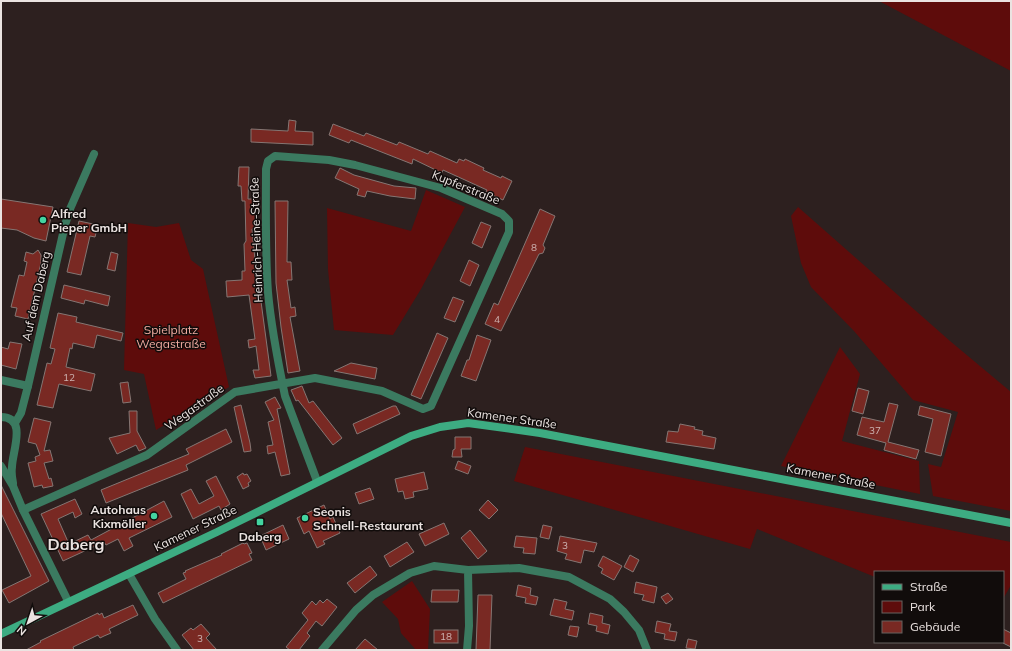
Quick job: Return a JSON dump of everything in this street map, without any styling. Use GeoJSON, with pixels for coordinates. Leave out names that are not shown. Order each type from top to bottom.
{"type":"FeatureCollection","features":[{"type":"Feature","properties":{"kind":"main road","name":"Kamener Straße"},"geometry":{"type":"LineString","coordinates":[[1,634],[68,601],[129,574],[411,436],[440,427],[468,422],[540,433],[1011,523]]}},
{"type":"Feature","properties":{"kind":"street","name":"Auf dem Daberg"},"geometry":{"type":"LineString","coordinates":[[13,486],[12,468],[18,432],[15,422],[21,413],[28,386],[65,224],[94,154]]}},
{"type":"Feature","properties":{"kind":"street","name":"Kupferstraße"},"geometry":{"type":"LineString","coordinates":[[268,160],[275,156],[282,156],[329,160],[355,165],[441,188],[502,214],[509,221],[509,232],[434,402]]}},
{"type":"Feature","properties":{"kind":"street","name":"Heinrich-Heine-Straße"},"geometry":{"type":"LineString","coordinates":[[268,160],[266,240],[268,293],[285,396],[317,481]]}},
{"type":"Feature","properties":{"kind":"street","name":"Wegastraße"},"geometry":{"type":"LineString","coordinates":[[23,510],[147,455],[235,392],[315,378],[382,391],[423,409],[428,409],[434,402]]}},
{"type":"Feature","properties":{"kind":"street"},"geometry":{"type":"LineString","coordinates":[[1,380],[28,386]]}},
{"type":"Feature","properties":{"kind":"street"},"geometry":{"type":"LineString","coordinates":[[1,417],[6,417],[15,422]]}},
{"type":"Feature","properties":{"kind":"street","name":"Auf dem Daberg"},"geometry":{"type":"LineString","coordinates":[[1,466],[13,486],[23,510],[68,601]]}},
{"type":"Feature","properties":{"kind":"street"},"geometry":{"type":"LineString","coordinates":[[322,650],[361,605],[373,595],[410,573],[434,566],[468,570],[519,568],[569,577],[610,598],[639,630],[648,650]]}},
{"type":"Feature","properties":{"kind":"street"},"geometry":{"type":"LineString","coordinates":[[467,650],[469,626],[468,570]]}},
{"type":"Feature","properties":{"kind":"street"},"geometry":{"type":"LineString","coordinates":[[129,574],[155,620],[177,650]]}},
{"type":"Feature","properties":{"kind":"green space"},"geometry":{"type":"Polygon","coordinates":[[[879,1],[1011,1],[1011,71],[879,1]]]}},
{"type":"Feature","properties":{"kind":"green space"},"geometry":{"type":"Polygon","coordinates":[[[426,190],[465,207],[421,289],[393,335],[334,330],[328,269],[327,208],[411,231],[426,190]]]}},
{"type":"Feature","properties":{"kind":"green space"},"geometry":{"type":"Polygon","coordinates":[[[798,207],[950,341],[1011,392],[1011,511],[933,496],[928,464],[941,467],[958,412],[913,400],[854,331],[811,287],[801,263],[791,216],[798,207]]]}},
{"type":"Feature","properties":{"kind":"green space","name":"Spielplatz Wegastraße"},"geometry":{"type":"Polygon","coordinates":[[[128,223],[156,227],[179,223],[191,260],[203,269],[229,387],[156,430],[144,374],[124,370],[128,223]]]}},
{"type":"Feature","properties":{"kind":"green space"},"geometry":{"type":"Polygon","coordinates":[[[840,347],[860,374],[842,441],[919,461],[920,494],[781,466],[840,347]]]}},
{"type":"Feature","properties":{"kind":"green space"},"geometry":{"type":"Polygon","coordinates":[[[525,447],[1011,542],[1011,585],[1004,597],[1004,571],[874,571],[874,577],[757,529],[750,549],[514,481],[525,447]]]}},
{"type":"Feature","properties":{"kind":"green space"},"geometry":{"type":"Polygon","coordinates":[[[412,581],[430,609],[428,650],[416,650],[401,633],[398,619],[382,602],[412,581]]]}},
{"type":"Feature","properties":{"kind":"building"},"geometry":{"type":"Polygon","coordinates":[[[289,120],[296,121],[295,131],[313,132],[313,145],[251,142],[251,129],[288,131],[289,120]]]}},
{"type":"Feature","properties":{"kind":"building"},"geometry":{"type":"Polygon","coordinates":[[[333,124],[364,136],[366,133],[397,145],[399,142],[428,154],[430,151],[457,163],[459,159],[464,161],[465,159],[484,168],[483,170],[512,181],[503,200],[486,192],[487,190],[443,170],[442,173],[413,159],[412,164],[351,140],[349,143],[329,135],[333,124]]]}},
{"type":"Feature","properties":{"kind":"building"},"geometry":{"type":"Polygon","coordinates":[[[239,167],[249,167],[248,199],[257,199],[257,226],[255,226],[255,229],[252,229],[257,294],[260,294],[271,376],[255,378],[253,370],[259,370],[256,346],[249,348],[248,340],[255,339],[249,295],[227,297],[226,281],[242,280],[242,271],[245,271],[245,201],[242,201],[241,186],[238,186],[239,167]]]}},
{"type":"Feature","properties":{"kind":"building"},"geometry":{"type":"Polygon","coordinates":[[[340,168],[354,175],[394,186],[416,188],[415,199],[367,191],[365,197],[357,195],[359,189],[335,178],[340,168]]]}},
{"type":"Feature","properties":{"kind":"building"},"geometry":{"type":"Polygon","coordinates":[[[1,199],[53,207],[46,241],[34,238],[17,230],[1,228],[1,199]]]}},
{"type":"Feature","properties":{"kind":"building"},"geometry":{"type":"Polygon","coordinates":[[[275,201],[288,201],[287,262],[291,262],[292,280],[287,280],[291,308],[295,307],[296,316],[290,317],[300,371],[288,373],[276,283],[275,201]]]}},
{"type":"Feature","properties":{"kind":"building"},"geometry":{"type":"Polygon","coordinates":[[[540,209],[555,216],[543,245],[545,248],[543,253],[539,254],[501,331],[485,324],[494,303],[498,305],[540,209]]]}},
{"type":"Feature","properties":{"kind":"building"},"geometry":{"type":"Polygon","coordinates":[[[79,221],[98,225],[95,237],[90,236],[81,275],[67,272],[79,221]]]}},
{"type":"Feature","properties":{"kind":"building"},"geometry":{"type":"Polygon","coordinates":[[[481,222],[491,226],[482,248],[472,243],[481,222]]]}},
{"type":"Feature","properties":{"kind":"building"},"geometry":{"type":"Polygon","coordinates":[[[38,250],[41,255],[41,263],[28,319],[15,316],[17,308],[11,307],[19,275],[24,276],[27,262],[24,261],[26,252],[33,254],[38,250]]]}},
{"type":"Feature","properties":{"kind":"building"},"geometry":{"type":"Polygon","coordinates":[[[111,252],[118,254],[115,271],[107,269],[111,252]]]}},
{"type":"Feature","properties":{"kind":"building"},"geometry":{"type":"Polygon","coordinates":[[[469,260],[479,265],[470,286],[460,281],[469,260]]]}},
{"type":"Feature","properties":{"kind":"building"},"geometry":{"type":"Polygon","coordinates":[[[64,285],[110,296],[108,306],[85,300],[84,304],[61,298],[64,285]]]}},
{"type":"Feature","properties":{"kind":"building"},"geometry":{"type":"Polygon","coordinates":[[[453,297],[464,301],[455,322],[444,318],[453,297]]]}},
{"type":"Feature","properties":{"kind":"building"},"geometry":{"type":"Polygon","coordinates":[[[58,313],[77,317],[76,322],[123,333],[121,341],[97,335],[94,348],[73,343],[72,349],[70,348],[66,367],[95,374],[91,391],[59,384],[53,408],[37,405],[47,363],[51,364],[55,349],[50,348],[58,313]]]}},
{"type":"Feature","properties":{"kind":"building"},"geometry":{"type":"Polygon","coordinates":[[[437,333],[448,338],[421,399],[411,395],[437,333]]]}},
{"type":"Feature","properties":{"kind":"building"},"geometry":{"type":"Polygon","coordinates":[[[477,335],[491,340],[476,381],[461,376],[467,360],[469,360],[477,335]]]}},
{"type":"Feature","properties":{"kind":"building"},"geometry":{"type":"Polygon","coordinates":[[[10,342],[22,344],[16,369],[1,365],[1,347],[8,349],[10,342]]]}},
{"type":"Feature","properties":{"kind":"building"},"geometry":{"type":"Polygon","coordinates":[[[351,363],[377,368],[375,379],[334,371],[351,363]]]}},
{"type":"Feature","properties":{"kind":"building"},"geometry":{"type":"Polygon","coordinates":[[[128,382],[131,402],[123,403],[120,383],[128,382]]]}},
{"type":"Feature","properties":{"kind":"building"},"geometry":{"type":"Polygon","coordinates":[[[302,386],[309,403],[313,401],[342,438],[333,445],[298,400],[296,401],[291,390],[302,386]]]}},
{"type":"Feature","properties":{"kind":"building"},"geometry":{"type":"Polygon","coordinates":[[[858,388],[869,391],[863,414],[852,411],[858,388]]]}},
{"type":"Feature","properties":{"kind":"building"},"geometry":{"type":"Polygon","coordinates":[[[275,397],[281,408],[277,409],[290,474],[281,476],[275,452],[268,454],[267,446],[273,445],[268,422],[274,420],[265,402],[275,397]]]}},
{"type":"Feature","properties":{"kind":"building"},"geometry":{"type":"Polygon","coordinates":[[[889,403],[898,405],[888,442],[919,450],[916,459],[884,450],[886,443],[857,435],[862,417],[884,422],[889,403]]]}},
{"type":"Feature","properties":{"kind":"building"},"geometry":{"type":"Polygon","coordinates":[[[241,405],[251,451],[244,452],[234,407],[241,405]]]}},
{"type":"Feature","properties":{"kind":"building"},"geometry":{"type":"Polygon","coordinates":[[[396,406],[400,414],[357,434],[353,424],[396,406]]]}},
{"type":"Feature","properties":{"kind":"building"},"geometry":{"type":"Polygon","coordinates":[[[920,406],[951,414],[941,456],[925,452],[933,419],[918,415],[920,406]]]}},
{"type":"Feature","properties":{"kind":"building"},"geometry":{"type":"Polygon","coordinates":[[[129,411],[137,411],[137,431],[146,448],[139,451],[136,445],[117,454],[109,438],[130,433],[129,411]]]}},
{"type":"Feature","properties":{"kind":"building"},"geometry":{"type":"Polygon","coordinates":[[[34,418],[51,422],[44,451],[50,450],[53,461],[44,463],[53,486],[43,488],[42,485],[34,487],[28,463],[36,461],[35,457],[40,455],[36,444],[28,442],[34,418]]]}},
{"type":"Feature","properties":{"kind":"building"},"geometry":{"type":"Polygon","coordinates":[[[680,424],[695,427],[694,429],[703,431],[702,435],[716,438],[714,449],[666,442],[668,431],[678,432],[680,424]]]}},
{"type":"Feature","properties":{"kind":"building"},"geometry":{"type":"Polygon","coordinates":[[[226,429],[232,442],[186,465],[188,470],[106,503],[101,490],[189,454],[186,449],[226,429]]]}},
{"type":"Feature","properties":{"kind":"building"},"geometry":{"type":"Polygon","coordinates":[[[455,437],[471,437],[471,449],[461,449],[462,457],[452,457],[453,450],[455,449],[455,437]]]}},
{"type":"Feature","properties":{"kind":"building"},"geometry":{"type":"Polygon","coordinates":[[[458,461],[471,466],[468,474],[455,469],[458,461]]]}},
{"type":"Feature","properties":{"kind":"building"},"geometry":{"type":"Polygon","coordinates":[[[424,472],[428,489],[413,492],[414,497],[405,499],[403,491],[398,492],[395,479],[424,472]]]}},
{"type":"Feature","properties":{"kind":"building"},"geometry":{"type":"Polygon","coordinates":[[[243,473],[244,475],[247,474],[251,481],[248,483],[249,486],[243,489],[237,477],[243,473]]]}},
{"type":"Feature","properties":{"kind":"building"},"geometry":{"type":"Polygon","coordinates":[[[216,476],[230,504],[221,510],[219,506],[193,519],[181,494],[191,489],[199,504],[214,496],[206,481],[216,476]]]}},
{"type":"Feature","properties":{"kind":"building"},"geometry":{"type":"Polygon","coordinates":[[[1,485],[49,581],[9,603],[2,590],[31,576],[1,513],[1,485]]]}},
{"type":"Feature","properties":{"kind":"building"},"geometry":{"type":"Polygon","coordinates":[[[370,488],[374,499],[359,504],[355,493],[370,488]]]}},
{"type":"Feature","properties":{"kind":"building"},"geometry":{"type":"Polygon","coordinates":[[[75,499],[82,514],[75,518],[73,512],[58,519],[69,544],[88,535],[91,540],[164,501],[172,517],[129,538],[133,546],[124,551],[118,539],[106,545],[104,542],[63,561],[41,514],[75,499]]]}},
{"type":"Feature","properties":{"kind":"building"},"geometry":{"type":"Polygon","coordinates":[[[488,500],[498,510],[489,519],[479,510],[488,500]]]}},
{"type":"Feature","properties":{"kind":"building"},"geometry":{"type":"Polygon","coordinates":[[[324,505],[330,519],[333,517],[340,533],[323,541],[325,544],[317,548],[309,531],[304,534],[297,518],[324,505]]]}},
{"type":"Feature","properties":{"kind":"building"},"geometry":{"type":"Polygon","coordinates":[[[444,523],[449,534],[425,546],[419,534],[444,523]]]}},
{"type":"Feature","properties":{"kind":"building"},"geometry":{"type":"Polygon","coordinates":[[[283,525],[289,539],[266,550],[260,536],[283,525]]]}},
{"type":"Feature","properties":{"kind":"building"},"geometry":{"type":"Polygon","coordinates":[[[543,525],[552,527],[549,539],[540,537],[543,525]]]}},
{"type":"Feature","properties":{"kind":"building"},"geometry":{"type":"Polygon","coordinates":[[[470,530],[487,551],[478,559],[461,538],[470,530]]]}},
{"type":"Feature","properties":{"kind":"building"},"geometry":{"type":"Polygon","coordinates":[[[516,536],[537,538],[535,554],[523,553],[524,548],[514,547],[516,536]]]}},
{"type":"Feature","properties":{"kind":"building"},"geometry":{"type":"Polygon","coordinates":[[[560,536],[597,543],[594,552],[584,550],[581,563],[565,559],[567,554],[557,551],[560,536]]]}},
{"type":"Feature","properties":{"kind":"building"},"geometry":{"type":"Polygon","coordinates":[[[407,542],[414,552],[390,567],[384,556],[407,542]]]}},
{"type":"Feature","properties":{"kind":"building"},"geometry":{"type":"Polygon","coordinates":[[[243,543],[247,543],[252,553],[249,554],[252,560],[163,603],[158,593],[186,579],[183,573],[186,572],[185,571],[222,555],[221,554],[243,543]]]}},
{"type":"Feature","properties":{"kind":"building"},"geometry":{"type":"Polygon","coordinates":[[[630,555],[639,560],[633,572],[624,567],[630,555]]]}},
{"type":"Feature","properties":{"kind":"building"},"geometry":{"type":"Polygon","coordinates":[[[603,556],[622,566],[614,580],[601,573],[603,569],[598,566],[603,556]]]}},
{"type":"Feature","properties":{"kind":"building"},"geometry":{"type":"Polygon","coordinates":[[[370,566],[377,575],[355,593],[347,583],[370,566]]]}},
{"type":"Feature","properties":{"kind":"building"},"geometry":{"type":"Polygon","coordinates":[[[636,582],[657,587],[654,603],[642,600],[644,595],[634,593],[636,582]]]}},
{"type":"Feature","properties":{"kind":"building"},"geometry":{"type":"Polygon","coordinates":[[[518,585],[531,588],[530,595],[538,597],[536,605],[525,603],[526,598],[516,596],[518,585]]]}},
{"type":"Feature","properties":{"kind":"building"},"geometry":{"type":"Polygon","coordinates":[[[432,590],[459,590],[458,602],[431,602],[432,590]]]}},
{"type":"Feature","properties":{"kind":"building"},"geometry":{"type":"Polygon","coordinates":[[[668,593],[673,599],[666,604],[661,597],[668,593]]]}},
{"type":"Feature","properties":{"kind":"building"},"geometry":{"type":"Polygon","coordinates":[[[478,595],[492,595],[490,650],[476,650],[478,595]]]}},
{"type":"Feature","properties":{"kind":"building"},"geometry":{"type":"Polygon","coordinates":[[[327,599],[337,607],[322,626],[316,621],[307,633],[310,636],[299,650],[290,650],[286,647],[308,620],[302,613],[312,601],[316,605],[320,600],[323,603],[327,599]]]}},
{"type":"Feature","properties":{"kind":"building"},"geometry":{"type":"Polygon","coordinates":[[[554,599],[567,602],[565,609],[574,611],[572,620],[550,615],[554,599]]]}},
{"type":"Feature","properties":{"kind":"building"},"geometry":{"type":"Polygon","coordinates":[[[133,605],[138,615],[109,629],[111,633],[100,638],[98,635],[73,647],[74,650],[26,650],[41,642],[40,641],[98,613],[99,615],[102,613],[104,618],[133,605]]]}},
{"type":"Feature","properties":{"kind":"building"},"geometry":{"type":"Polygon","coordinates":[[[590,613],[603,616],[602,623],[610,625],[608,634],[596,631],[597,626],[588,624],[590,613]]]}},
{"type":"Feature","properties":{"kind":"building"},"geometry":{"type":"Polygon","coordinates":[[[657,621],[671,624],[669,631],[677,632],[675,641],[664,639],[665,634],[655,632],[657,621]]]}},
{"type":"Feature","properties":{"kind":"building"},"geometry":{"type":"Polygon","coordinates":[[[201,624],[210,634],[206,638],[217,650],[194,650],[182,635],[191,628],[193,630],[201,624]]]}},
{"type":"Feature","properties":{"kind":"building"},"geometry":{"type":"Polygon","coordinates":[[[570,626],[579,627],[577,637],[568,635],[570,626]]]}},
{"type":"Feature","properties":{"kind":"building"},"geometry":{"type":"Polygon","coordinates":[[[434,630],[458,630],[458,643],[434,643],[434,630]]]}},
{"type":"Feature","properties":{"kind":"building"},"geometry":{"type":"Polygon","coordinates":[[[1004,630],[1011,633],[1011,647],[1003,643],[1004,630]]]}},
{"type":"Feature","properties":{"kind":"building"},"geometry":{"type":"Polygon","coordinates":[[[365,639],[378,650],[355,650],[365,639]]]}},
{"type":"Feature","properties":{"kind":"building"},"geometry":{"type":"Polygon","coordinates":[[[688,639],[697,641],[695,649],[686,648],[688,639]]]}},
{"type":"Feature","properties":{"kind":"place","name":"Alfred Pieper GmbH"},"geometry":{"type":"Point","coordinates":[43,220]}},
{"type":"Feature","properties":{"kind":"place","name":"Autohaus Kixmöller"},"geometry":{"type":"Point","coordinates":[154,516]}},
{"type":"Feature","properties":{"kind":"place","name":"Seonis Schnell-Restaurant"},"geometry":{"type":"Point","coordinates":[305,518]}},
{"type":"Feature","properties":{"kind":"place","name":"Daberg"},"geometry":{"type":"Point","coordinates":[260,522]}},
{"type":"Feature","properties":{"kind":"district","name":"Daberg"},"geometry":{"type":"Point","coordinates":[76,544]}}]}
